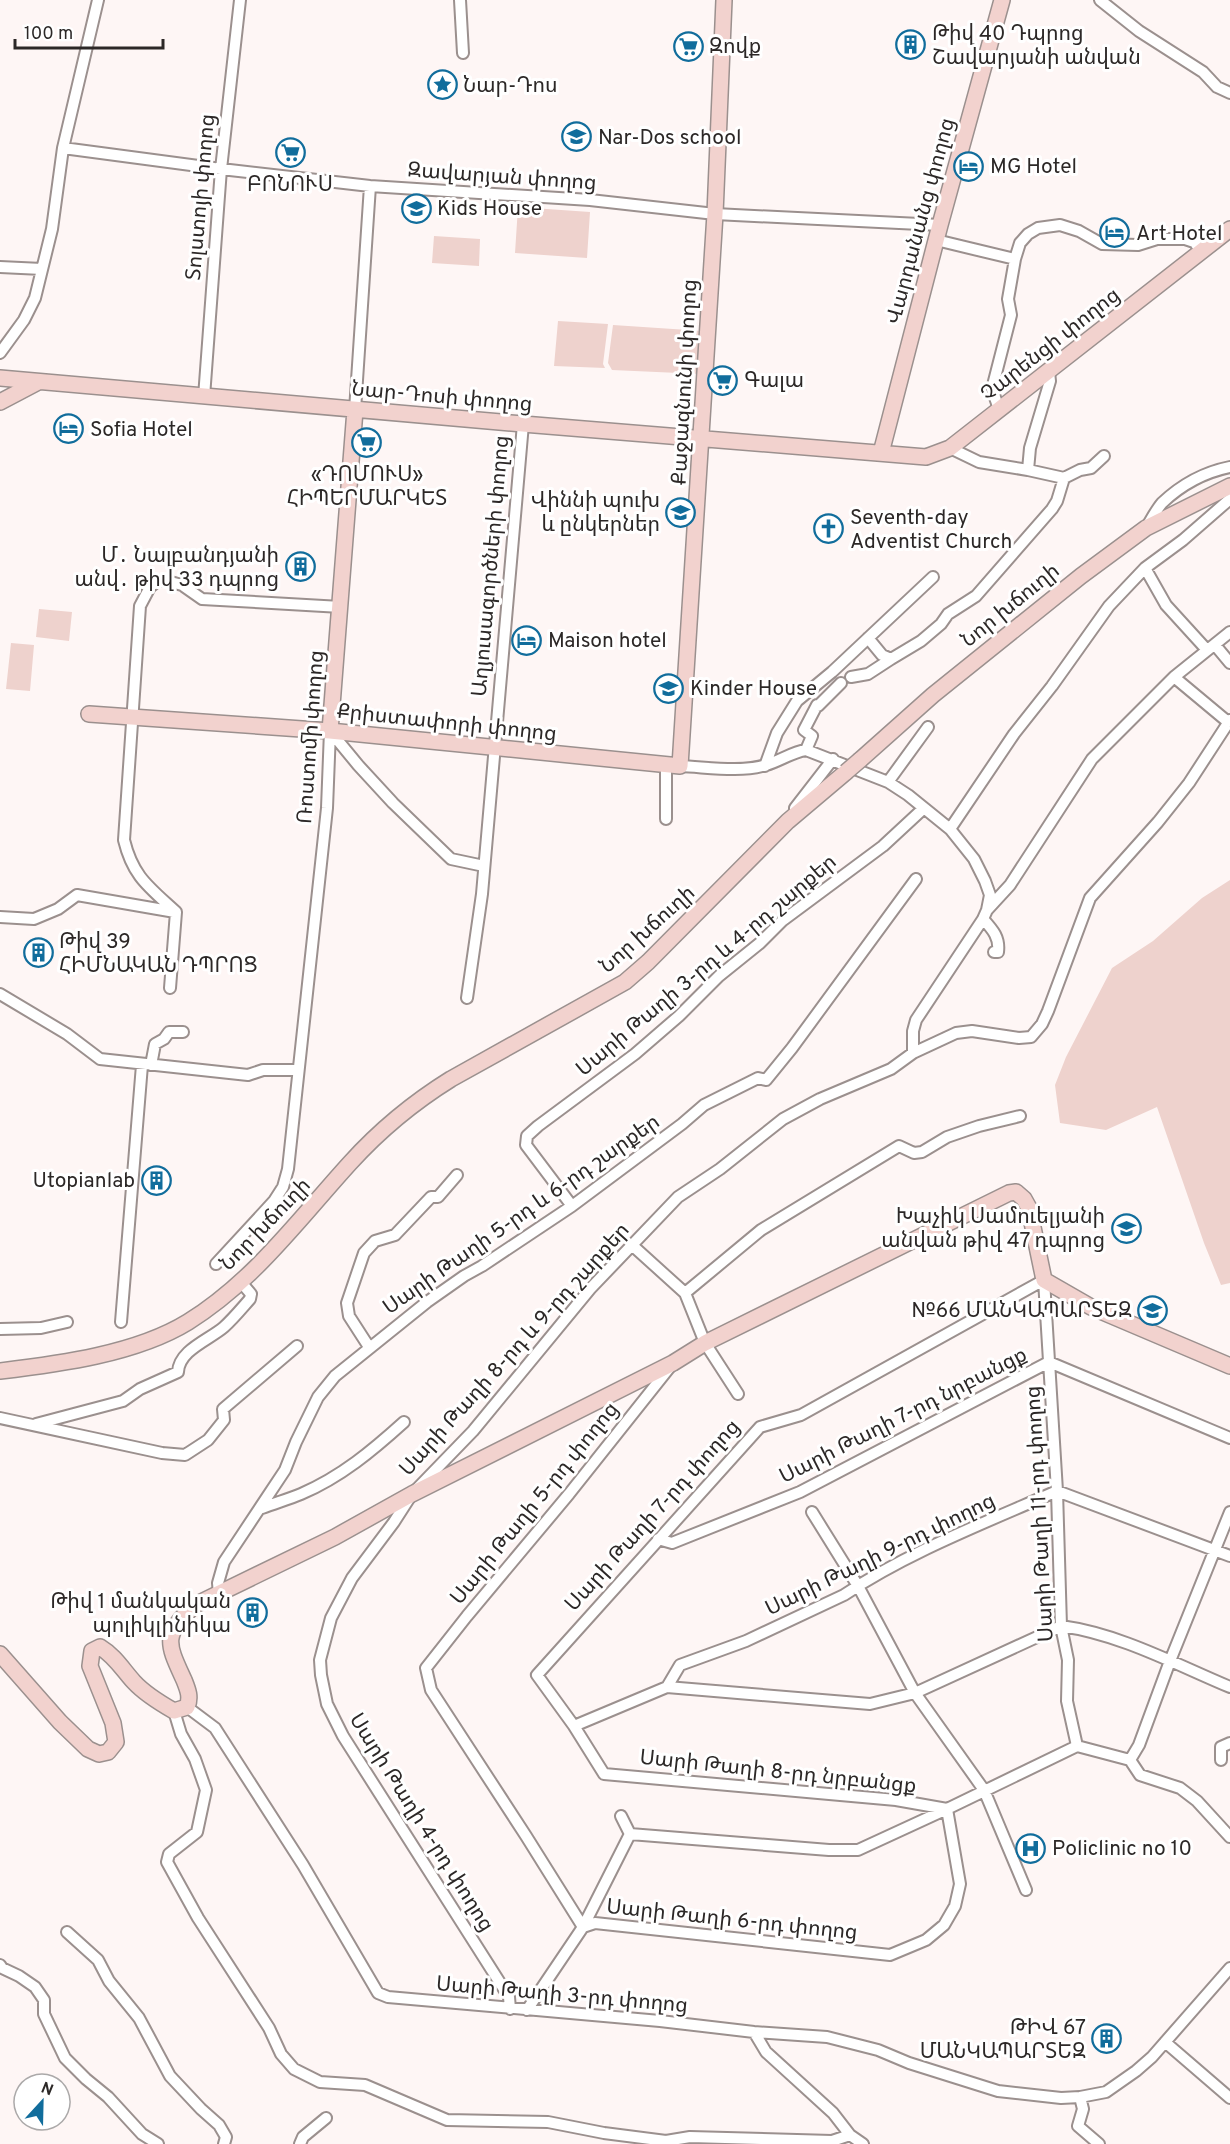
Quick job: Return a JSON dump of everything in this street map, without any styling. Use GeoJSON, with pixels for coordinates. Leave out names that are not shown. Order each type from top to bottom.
{"type":"FeatureCollection","features":[{"type":"Feature","properties":{"kind":"street"},"geometry":{"type":"LineString","coordinates":[[0,353],[33,305],[54,221],[63,148],[98,0]]}},
{"type":"Feature","properties":{"kind":"street","name":"Տոլստոյի փողոց"},"geometry":{"type":"LineString","coordinates":[[204,397],[221,170],[240,0]]}},
{"type":"Feature","properties":{"kind":"street"},"geometry":{"type":"LineString","coordinates":[[460,0],[463,53]]}},
{"type":"Feature","properties":{"kind":"street","name":"Քաջազնունի փողոց"},"geometry":{"type":"LineString","coordinates":[[673,765],[702,438],[724,0]]}},
{"type":"Feature","properties":{"kind":"street","name":"Վարդանանց փողոց"},"geometry":{"type":"LineString","coordinates":[[881,453],[940,225],[1002,0]]}},
{"type":"Feature","properties":{"kind":"street"},"geometry":{"type":"LineString","coordinates":[[1100,0],[1139,31],[1203,72],[1217,87],[1230,93]]}},
{"type":"Feature","properties":{"kind":"street","name":"Զավարյան փողոց"},"geometry":{"type":"LineString","coordinates":[[63,148],[221,170],[370,186],[590,200],[715,214],[940,225]]}},
{"type":"Feature","properties":{"kind":"street","name":"Ռոստոմի փողոց"},"geometry":{"type":"LineString","coordinates":[[216,1264],[274,1201],[283,1187],[288,1169],[327,808],[330,731],[341,607],[370,186]]}},
{"type":"Feature","properties":{"kind":"street"},"geometry":{"type":"LineString","coordinates":[[999,409],[992,389],[1011,315],[1008,299],[1015,259],[1020,243],[1028,234],[1050,225],[1069,227],[1102,244],[1138,245],[1157,239],[1185,239],[1194,242],[1202,252]]}},
{"type":"Feature","properties":{"kind":"street","name":"Չարենցի փողոց"},"geometry":{"type":"LineString","coordinates":[[881,453],[926,457],[950,448],[1230,229]]}},
{"type":"Feature","properties":{"kind":"street"},"geometry":{"type":"LineString","coordinates":[[936,240],[1015,259]]}},
{"type":"Feature","properties":{"kind":"street"},"geometry":{"type":"LineString","coordinates":[[0,267],[42,268]]}},
{"type":"Feature","properties":{"kind":"street"},"geometry":{"type":"LineString","coordinates":[[1028,470],[1030,448],[1050,381],[1049,372]]}},
{"type":"Feature","properties":{"kind":"street","name":"Նար-Դոսի փողոց"},"geometry":{"type":"LineString","coordinates":[[0,378],[881,453]]}},
{"type":"Feature","properties":{"kind":"street"},"geometry":{"type":"LineString","coordinates":[[0,402],[38,382]]}},
{"type":"Feature","properties":{"kind":"street","name":"Աղյուսագործների փողոց"},"geometry":{"type":"LineString","coordinates":[[467,998],[479,925],[523,424]]}},
{"type":"Feature","properties":{"kind":"street"},"geometry":{"type":"LineString","coordinates":[[950,448],[979,462],[1064,478],[1080,470],[1091,468],[1104,456]]}},
{"type":"Feature","properties":{"kind":"street"},"geometry":{"type":"LineString","coordinates":[[1146,528],[1161,505],[1191,481],[1207,473],[1230,467]]}},
{"type":"Feature","properties":{"kind":"street"},"geometry":{"type":"LineString","coordinates":[[994,952],[998,952],[999,942],[985,915],[990,895],[985,881],[974,859],[950,829],[888,782],[806,750],[812,736],[804,730],[817,705],[846,680],[868,674],[921,641],[941,624],[948,614],[976,596],[1052,509],[1064,478]]}},
{"type":"Feature","properties":{"kind":"street","name":"Նոր խճուղի"},"geometry":{"type":"LineString","coordinates":[[0,1371],[60,1364],[153,1338],[188,1322],[240,1281],[276,1248],[351,1162],[387,1127],[429,1093],[625,982],[648,962],[788,821],[933,695],[1081,576],[1146,528],[1230,486]]}},
{"type":"Feature","properties":{"kind":"street"},"geometry":{"type":"LineString","coordinates":[[950,829],[1014,734],[1052,686],[1109,606],[1145,568],[1183,540],[1230,499]]}},
{"type":"Feature","properties":{"kind":"street"},"geometry":{"type":"LineString","coordinates":[[1145,568],[1166,605],[1230,663]]}},
{"type":"Feature","properties":{"kind":"street"},"geometry":{"type":"LineString","coordinates":[[765,766],[777,733],[796,700],[832,672],[933,577]]}},
{"type":"Feature","properties":{"kind":"street"},"geometry":{"type":"LineString","coordinates":[[176,912],[140,878],[129,860],[124,840],[140,606],[150,588],[156,582],[163,580],[182,585],[202,599],[341,607]]}},
{"type":"Feature","properties":{"kind":"street"},"geometry":{"type":"LineString","coordinates":[[913,1053],[913,1031],[916,1020],[985,915],[1010,885],[1092,759],[1174,677],[1230,632]]}},
{"type":"Feature","properties":{"kind":"street"},"geometry":{"type":"LineString","coordinates":[[868,638],[882,655],[891,659]]}},
{"type":"Feature","properties":{"kind":"street"},"geometry":{"type":"LineString","coordinates":[[1174,677],[1229,721]]}},
{"type":"Feature","properties":{"kind":"street","name":"Քրիստափորի փողոց"},"geometry":{"type":"LineString","coordinates":[[89,714],[330,731],[673,765],[733,768],[765,766],[806,750]]}},
{"type":"Feature","properties":{"kind":"street","name":"Սարի Թաղի 8-րդ և 9-րդ շարքեր"},"geometry":{"type":"LineString","coordinates":[[181,1709],[190,1700],[189,1691],[171,1650],[171,1635],[178,1620],[195,1605],[335,1537],[412,1494],[473,1431],[590,1289],[678,1197],[720,1169],[783,1119],[820,1099],[891,1069],[913,1053],[956,1033],[987,1033],[1019,1038],[1033,1035],[1042,1024],[1048,1011],[1090,898],[1183,791],[1229,721]]}},
{"type":"Feature","properties":{"kind":"street"},"geometry":{"type":"LineString","coordinates":[[888,782],[928,727]]}},
{"type":"Feature","properties":{"kind":"street"},"geometry":{"type":"LineString","coordinates":[[330,731],[393,803],[452,859],[484,866]]}},
{"type":"Feature","properties":{"kind":"street"},"geometry":{"type":"LineString","coordinates":[[788,821],[796,806],[833,759]]}},
{"type":"Feature","properties":{"kind":"street"},"geometry":{"type":"LineString","coordinates":[[666,819],[673,765]]}},
{"type":"Feature","properties":{"kind":"street","name":"Սարի Թաղի 3-րդ և 4-րդ շարքեր"},"geometry":{"type":"LineString","coordinates":[[572,1206],[526,1145],[527,1136],[538,1125],[635,1054],[782,921],[883,846],[924,808]]}},
{"type":"Feature","properties":{"kind":"street","name":"Սարի Թաղի 5-րդ և 6-րդ շարքեր"},"geometry":{"type":"LineString","coordinates":[[219,1594],[218,1583],[225,1562],[285,1470],[318,1397],[335,1376],[454,1282],[572,1206],[704,1105],[758,1078],[766,1080],[916,879]]}},
{"type":"Feature","properties":{"kind":"street"},"geometry":{"type":"LineString","coordinates":[[0,917],[34,919],[58,909],[77,895],[176,912]]}},
{"type":"Feature","properties":{"kind":"street"},"geometry":{"type":"LineString","coordinates":[[170,988],[176,912]]}},
{"type":"Feature","properties":{"kind":"street"},"geometry":{"type":"LineString","coordinates":[[0,994],[67,1034],[100,1059],[248,1075],[263,1070],[298,1070]]}},
{"type":"Feature","properties":{"kind":"street"},"geometry":{"type":"LineString","coordinates":[[121,1322],[147,1065],[155,1044],[164,1039],[169,1032],[183,1032]]}},
{"type":"Feature","properties":{"kind":"street"},"geometry":{"type":"LineString","coordinates":[[685,1293],[761,1230],[899,1146],[914,1153],[921,1152],[947,1137],[1020,1116]]}},
{"type":"Feature","properties":{"kind":"street"},"geometry":{"type":"LineString","coordinates":[[369,1347],[348,1316],[347,1303],[364,1252],[375,1241],[395,1235],[431,1197],[438,1197],[457,1174]]}},
{"type":"Feature","properties":{"kind":"street"},"geometry":{"type":"LineString","coordinates":[[412,1494],[673,1363],[705,1343],[1009,1193],[1016,1192],[1029,1208],[1044,1280],[1091,1307],[1230,1366]]}},
{"type":"Feature","properties":{"kind":"street"},"geometry":{"type":"LineString","coordinates":[[633,1246],[685,1293],[705,1343],[738,1394]]}},
{"type":"Feature","properties":{"kind":"street","name":"Սարի Թաղի 11-րդ փողոց"},"geometry":{"type":"LineString","coordinates":[[1044,1280],[1057,1491],[1061,1626],[1068,1660],[1067,1699],[1077,1746]]}},
{"type":"Feature","properties":{"kind":"street","name":"Սարի Թաղի 7-րդ փողոց"},"geometry":{"type":"LineString","coordinates":[[574,1726],[537,1675],[759,1427],[801,1414],[1044,1280]]}},
{"type":"Feature","properties":{"kind":"street"},"geometry":{"type":"LineString","coordinates":[[33,1425],[123,1401],[140,1389],[178,1372],[178,1363],[184,1356],[223,1327],[250,1299],[251,1294],[240,1281]]}},
{"type":"Feature","properties":{"kind":"street"},"geometry":{"type":"LineString","coordinates":[[0,1329],[41,1328],[67,1322]]}},
{"type":"Feature","properties":{"kind":"street"},"geometry":{"type":"LineString","coordinates":[[0,1418],[162,1453],[185,1455],[208,1440],[224,1420],[224,1408],[297,1346]]}},
{"type":"Feature","properties":{"kind":"street","name":"Սարի Թաղի 7-րդ նրբանցք"},"geometry":{"type":"LineString","coordinates":[[658,1539],[672,1543],[800,1492],[1050,1362],[1230,1438]]}},
{"type":"Feature","properties":{"kind":"street","name":"Սարի Թաղի 5-րդ փողոց"},"geometry":{"type":"LineString","coordinates":[[426,1668],[673,1363]]}},
{"type":"Feature","properties":{"kind":"street"},"geometry":{"type":"LineString","coordinates":[[262,1508],[302,1493],[349,1468],[404,1422]]}},
{"type":"Feature","properties":{"kind":"street"},"geometry":{"type":"LineString","coordinates":[[1057,1491],[1230,1556]]}},
{"type":"Feature","properties":{"kind":"street","name":"Սարի Թաղի 9-րդ փողոց"},"geometry":{"type":"LineString","coordinates":[[667,1687],[680,1665],[746,1641],[844,1595],[939,1543],[1057,1491]]}},
{"type":"Feature","properties":{"kind":"street","name":"Սարի Թաղի 4-րդ փողոց"},"geometry":{"type":"LineString","coordinates":[[412,1494],[352,1578],[337,1606],[329,1625],[320,1660],[321,1675],[327,1704],[343,1736],[509,1997],[510,2009]]}},
{"type":"Feature","properties":{"kind":"street"},"geometry":{"type":"LineString","coordinates":[[812,1512],[858,1586],[915,1693],[984,1790],[1026,1890]]}},
{"type":"Feature","properties":{"kind":"street"},"geometry":{"type":"LineString","coordinates":[[1130,1760],[1139,1745],[1230,1512]]}},
{"type":"Feature","properties":{"kind":"street"},"geometry":{"type":"LineString","coordinates":[[574,1726],[667,1687],[870,1704],[915,1693],[1061,1626],[1126,1642],[1230,1687]]}},
{"type":"Feature","properties":{"kind":"street"},"geometry":{"type":"LineString","coordinates":[[0,1654],[60,1722],[87,1749],[99,1754],[108,1752],[116,1742],[113,1723],[90,1666],[92,1651],[100,1647],[109,1652],[135,1684],[159,1702],[181,1709],[180,1734],[195,1759],[206,1790],[196,1832],[169,1854],[167,1863],[198,1918],[269,2028],[281,2054],[294,2069],[320,2082],[365,2085],[447,2120],[548,2122],[604,2133],[666,2140],[690,2137],[832,2142],[850,2135]]}},
{"type":"Feature","properties":{"kind":"street","name":"Սարի Թաղի 6-րդ փողոց"},"geometry":{"type":"LineString","coordinates":[[426,1668],[431,1690],[583,1927],[595,1923],[607,1924],[890,1955],[926,1940],[944,1925],[955,1906],[960,1884],[947,1809]]}},
{"type":"Feature","properties":{"kind":"street","name":"Սարի Թաղի 3-րդ փողոց"},"geometry":{"type":"LineString","coordinates":[[181,1709],[215,1728],[303,1865],[378,1994],[388,1997],[828,2037],[878,2050],[909,2063],[998,2091],[1061,2098],[1106,2092],[1136,2071],[1165,2042],[1230,1968]]}},
{"type":"Feature","properties":{"kind":"street","name":"Սարի Թաղի 8-րդ նրբանցք"},"geometry":{"type":"LineString","coordinates":[[574,1726],[604,1774],[896,1800],[947,1809]]}},
{"type":"Feature","properties":{"kind":"street"},"geometry":{"type":"LineString","coordinates":[[1221,1760],[1221,1747],[1230,1743]]}},
{"type":"Feature","properties":{"kind":"street"},"geometry":{"type":"LineString","coordinates":[[630,1834],[829,1850],[858,1850],[1077,1746],[1130,1760],[1140,1775],[1177,1787],[1197,1801],[1230,1837]]}},
{"type":"Feature","properties":{"kind":"street"},"geometry":{"type":"LineString","coordinates":[[621,1816],[630,1834]]}},
{"type":"Feature","properties":{"kind":"street"},"geometry":{"type":"LineString","coordinates":[[527,2010],[583,1927],[630,1834]]}},
{"type":"Feature","properties":{"kind":"street"},"geometry":{"type":"LineString","coordinates":[[67,1932],[98,1960],[109,1981],[139,2018],[170,2076],[219,2126],[226,2137],[224,2144]]}},
{"type":"Feature","properties":{"kind":"street"},"geometry":{"type":"LineString","coordinates":[[0,1965],[35,1987],[44,2000],[44,2014],[65,2058],[108,2097],[142,2134],[158,2144]]}},
{"type":"Feature","properties":{"kind":"street"},"geometry":{"type":"LineString","coordinates":[[754,2032],[766,2052],[833,2113],[850,2135],[863,2144]]}},
{"type":"Feature","properties":{"kind":"street"},"geometry":{"type":"LineString","coordinates":[[1165,2042],[1230,2098]]}},
{"type":"Feature","properties":{"kind":"street"},"geometry":{"type":"LineString","coordinates":[[1080,2097],[1083,2107],[1078,2126],[1099,2144]]}},
{"type":"Feature","properties":{"kind":"street"},"geometry":{"type":"LineString","coordinates":[[300,2144],[303,2137],[326,2118]]}},
{"type":"Feature","properties":{"kind":"shaded area"},"geometry":{"type":"Polygon","coordinates":[[[518,207],[590,212],[587,258],[515,253],[518,207]]]}},
{"type":"Feature","properties":{"kind":"shaded area"},"geometry":{"type":"Polygon","coordinates":[[[434,236],[480,239],[479,266],[432,263],[434,236]]]}},
{"type":"Feature","properties":{"kind":"shaded area"},"geometry":{"type":"Polygon","coordinates":[[[558,321],[608,324],[603,364],[605,368],[554,366],[558,321]]]}},
{"type":"Feature","properties":{"kind":"shaded area"},"geometry":{"type":"Polygon","coordinates":[[[613,325],[703,331],[701,374],[612,370],[608,363],[613,325]]]}},
{"type":"Feature","properties":{"kind":"shaded area"},"geometry":{"type":"Polygon","coordinates":[[[39,609],[72,612],[69,641],[36,637],[39,609]]]}},
{"type":"Feature","properties":{"kind":"shaded area"},"geometry":{"type":"Polygon","coordinates":[[[11,643],[34,645],[30,691],[6,689],[11,643]]]}},
{"type":"Feature","properties":{"kind":"shaded area"},"geometry":{"type":"Polygon","coordinates":[[[1230,880],[1230,1283],[1221,1285],[1157,1107],[1106,1130],[1060,1123],[1055,1085],[1066,1057],[1112,968],[1153,941],[1202,898],[1230,880]]]}},
{"type":"Feature","properties":{"kind":"place","name":"Թիվ 40 Դպրոց Շավարյանի անվան"},"geometry":{"type":"Point","coordinates":[911,45]}},
{"type":"Feature","properties":{"kind":"place","name":"Զովք"},"geometry":{"type":"Point","coordinates":[688,46]}},
{"type":"Feature","properties":{"kind":"place","name":"Նար-Դոս"},"geometry":{"type":"Point","coordinates":[442,85]}},
{"type":"Feature","properties":{"kind":"place","name":"Nar-Dos school"},"geometry":{"type":"Point","coordinates":[577,137]}},
{"type":"Feature","properties":{"kind":"place","name":"ԲՈՆՈՒՍ"},"geometry":{"type":"Point","coordinates":[290,153]}},
{"type":"Feature","properties":{"kind":"place","name":"MG Hotel"},"geometry":{"type":"Point","coordinates":[969,166]}},
{"type":"Feature","properties":{"kind":"place","name":"Kids House"},"geometry":{"type":"Point","coordinates":[416,208]}},
{"type":"Feature","properties":{"kind":"place","name":"Art Hotel"},"geometry":{"type":"Point","coordinates":[1115,233]}},
{"type":"Feature","properties":{"kind":"place","name":"Գալա"},"geometry":{"type":"Point","coordinates":[723,380]}},
{"type":"Feature","properties":{"kind":"place","name":"Sofia Hotel"},"geometry":{"type":"Point","coordinates":[69,429]}},
{"type":"Feature","properties":{"kind":"place","name":"«ԴՈՄՈՒՍ» ՀԻՊԵՐՄԱՐԿԵՏ"},"geometry":{"type":"Point","coordinates":[367,443]}},
{"type":"Feature","properties":{"kind":"place","name":"Վիննի պուխ և ընկերներ"},"geometry":{"type":"Point","coordinates":[681,512]}},
{"type":"Feature","properties":{"kind":"place","name":"Seventh-day Adventist Church"},"geometry":{"type":"Point","coordinates":[829,529]}},
{"type":"Feature","properties":{"kind":"place","name":"Մ․ Նալբանդյանի անվ․ թիվ 33 դպրոց"},"geometry":{"type":"Point","coordinates":[300,567]}},
{"type":"Feature","properties":{"kind":"place","name":"Maison hotel"},"geometry":{"type":"Point","coordinates":[527,640]}},
{"type":"Feature","properties":{"kind":"place","name":"Kinder House"},"geometry":{"type":"Point","coordinates":[669,688]}},
{"type":"Feature","properties":{"kind":"place","name":"Թիվ 39 ՀԻՄՆԱԿԱՆ ԴՊՐՈՑ"},"geometry":{"type":"Point","coordinates":[38,953]}},
{"type":"Feature","properties":{"kind":"place","name":"Utopianlab"},"geometry":{"type":"Point","coordinates":[156,1180]}},
{"type":"Feature","properties":{"kind":"place","name":"Խաչիկ Սամուելյանի անվան թիվ 47 դպրոց"},"geometry":{"type":"Point","coordinates":[1126,1228]}},
{"type":"Feature","properties":{"kind":"place","name":"№66 ՄԱՆԿԱՊԱՐՏԵԶ"},"geometry":{"type":"Point","coordinates":[1153,1310]}},
{"type":"Feature","properties":{"kind":"place","name":"Թիվ 1 մանկական պոլիկլինիկա"},"geometry":{"type":"Point","coordinates":[252,1613]}},
{"type":"Feature","properties":{"kind":"place","name":"Policlinic no 10"},"geometry":{"type":"Point","coordinates":[1031,1848]}},
{"type":"Feature","properties":{"kind":"place","name":"ԹԻՎ 67 ՄԱՆԿԱՊԱՐՏԵԶ"},"geometry":{"type":"Point","coordinates":[1107,2039]}}]}
